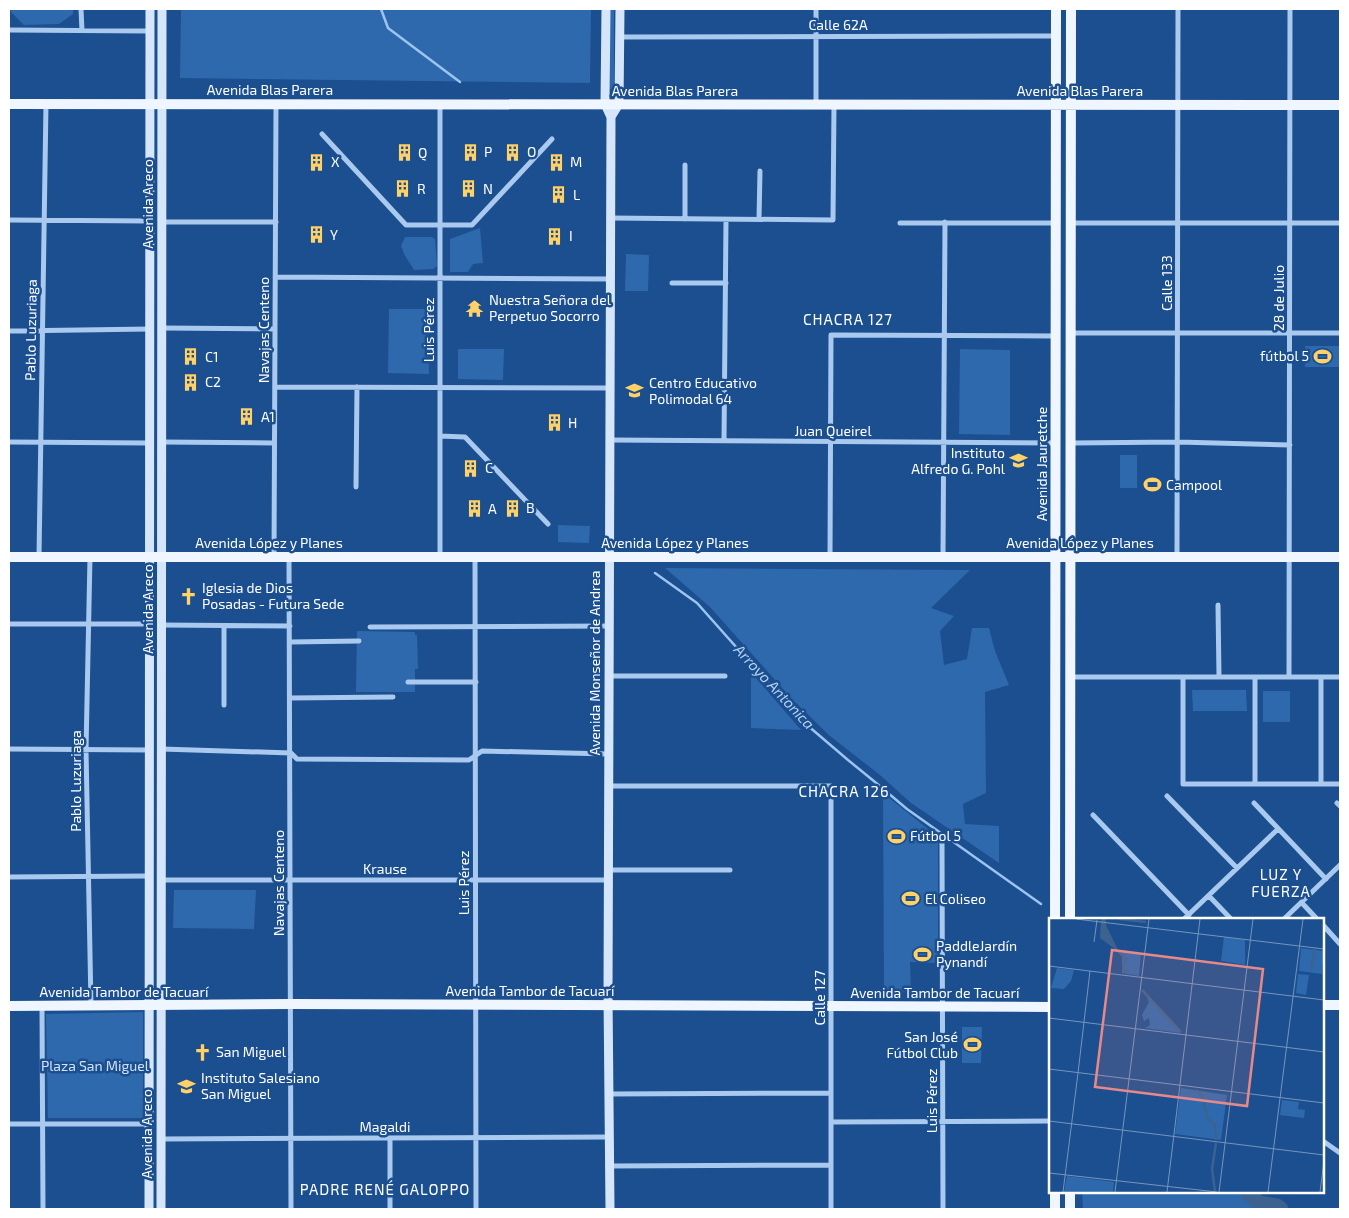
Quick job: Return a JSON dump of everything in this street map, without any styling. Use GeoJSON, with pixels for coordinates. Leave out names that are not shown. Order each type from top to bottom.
{"type":"FeatureCollection","features":[{"type":"Feature","properties":{"kind":"main road","name":"Avenida Areco"},"geometry":{"type":"LineString","coordinates":[[149,1209],[150,9]]}},
{"type":"Feature","properties":{"kind":"main road","name":"Avenida Areco"},"geometry":{"type":"LineString","coordinates":[[161,1209],[162,9]]}},
{"type":"Feature","properties":{"kind":"main road","name":"Avenida Monseñor de Andrea"},"geometry":{"type":"LineString","coordinates":[[606,9],[605,104],[611,117],[608,754],[610,1209]]}},
{"type":"Feature","properties":{"kind":"main road"},"geometry":{"type":"LineString","coordinates":[[611,117],[619,104],[620,9]]}},
{"type":"Feature","properties":{"kind":"main road","name":"Avenida Jauretche"},"geometry":{"type":"LineString","coordinates":[[1055,918],[1056,9]]}},
{"type":"Feature","properties":{"kind":"main road","name":"Avenida Jauretche"},"geometry":{"type":"LineString","coordinates":[[1070,9],[1070,918]]}},
{"type":"Feature","properties":{"kind":"main road","name":"Avenida Blas Parera"},"geometry":{"type":"LineString","coordinates":[[9,104],[1340,105]]}},
{"type":"Feature","properties":{"kind":"main road","name":"Avenida López y Planes"},"geometry":{"type":"LineString","coordinates":[[9,557],[1340,557]]}},
{"type":"Feature","properties":{"kind":"main road","name":"Avenida Tambor de Tacuarí"},"geometry":{"type":"LineString","coordinates":[[9,1006],[291,1004],[1049,1007]]}},
{"type":"Feature","properties":{"kind":"main road"},"geometry":{"type":"LineString","coordinates":[[1324,1005],[1340,1005]]}},
{"type":"Feature","properties":{"kind":"main road"},"geometry":{"type":"LineString","coordinates":[[1055,1193],[1055,1209]]}},
{"type":"Feature","properties":{"kind":"main road"},"geometry":{"type":"LineString","coordinates":[[1070,1193],[1070,1209]]}},
{"type":"Feature","properties":{"kind":"street"},"geometry":{"type":"LineString","coordinates":[[81,9],[82,30]]}},
{"type":"Feature","properties":{"kind":"street"},"geometry":{"type":"LineString","coordinates":[[816,9],[816,104]]}},
{"type":"Feature","properties":{"kind":"street","name":"Calle 133"},"geometry":{"type":"LineString","coordinates":[[1177,557],[1178,9]]}},
{"type":"Feature","properties":{"kind":"street","name":"28 de Julio"},"geometry":{"type":"LineString","coordinates":[[1289,677],[1290,9]]}},
{"type":"Feature","properties":{"kind":"street"},"geometry":{"type":"LineString","coordinates":[[9,30],[150,31]]}},
{"type":"Feature","properties":{"kind":"street","name":"Calle 62A"},"geometry":{"type":"LineString","coordinates":[[620,37],[1056,36]]}},
{"type":"Feature","properties":{"kind":"street","name":"Pablo Luzuriaga"},"geometry":{"type":"LineString","coordinates":[[39,557],[46,104]]}},
{"type":"Feature","properties":{"kind":"street","name":"Navajas Centeno"},"geometry":{"type":"LineString","coordinates":[[274,557],[276,104]]}},
{"type":"Feature","properties":{"kind":"street","name":"Luis Pérez"},"geometry":{"type":"LineString","coordinates":[[440,104],[440,556]]}},
{"type":"Feature","properties":{"kind":"street"},"geometry":{"type":"LineString","coordinates":[[611,218],[833,220],[834,104]]}},
{"type":"Feature","properties":{"kind":"street"},"geometry":{"type":"LineString","coordinates":[[322,134],[406,225],[440,226],[472,224],[552,139]]}},
{"type":"Feature","properties":{"kind":"street"},"geometry":{"type":"LineString","coordinates":[[685,165],[685,219]]}},
{"type":"Feature","properties":{"kind":"street"},"geometry":{"type":"LineString","coordinates":[[759,219],[760,171]]}},
{"type":"Feature","properties":{"kind":"street"},"geometry":{"type":"LineString","coordinates":[[9,220],[150,221]]}},
{"type":"Feature","properties":{"kind":"street"},"geometry":{"type":"LineString","coordinates":[[724,441],[726,220]]}},
{"type":"Feature","properties":{"kind":"street"},"geometry":{"type":"LineString","coordinates":[[162,222],[276,222]]}},
{"type":"Feature","properties":{"kind":"street"},"geometry":{"type":"LineString","coordinates":[[943,557],[945,222]]}},
{"type":"Feature","properties":{"kind":"street"},"geometry":{"type":"LineString","coordinates":[[1070,223],[1340,222]]}},
{"type":"Feature","properties":{"kind":"street"},"geometry":{"type":"LineString","coordinates":[[900,223],[1056,224]]}},
{"type":"Feature","properties":{"kind":"street"},"geometry":{"type":"LineString","coordinates":[[275,277],[611,279]]}},
{"type":"Feature","properties":{"kind":"street"},"geometry":{"type":"LineString","coordinates":[[672,283],[726,283]]}},
{"type":"Feature","properties":{"kind":"street"},"geometry":{"type":"LineString","coordinates":[[162,328],[275,329]]}},
{"type":"Feature","properties":{"kind":"street"},"geometry":{"type":"LineString","coordinates":[[9,330],[150,329]]}},
{"type":"Feature","properties":{"kind":"street"},"geometry":{"type":"LineString","coordinates":[[1070,333],[1340,333]]}},
{"type":"Feature","properties":{"kind":"street"},"geometry":{"type":"LineString","coordinates":[[830,557],[831,335],[1056,336]]}},
{"type":"Feature","properties":{"kind":"street"},"geometry":{"type":"LineString","coordinates":[[275,387],[610,388]]}},
{"type":"Feature","properties":{"kind":"street"},"geometry":{"type":"LineString","coordinates":[[356,487],[357,387]]}},
{"type":"Feature","properties":{"kind":"street"},"geometry":{"type":"LineString","coordinates":[[440,436],[465,438],[548,524]]}},
{"type":"Feature","properties":{"kind":"street","name":"Juan Queirel"},"geometry":{"type":"LineString","coordinates":[[610,440],[1056,443]]}},
{"type":"Feature","properties":{"kind":"street"},"geometry":{"type":"LineString","coordinates":[[9,442],[150,443]]}},
{"type":"Feature","properties":{"kind":"street"},"geometry":{"type":"LineString","coordinates":[[162,442],[274,443]]}},
{"type":"Feature","properties":{"kind":"street"},"geometry":{"type":"LineString","coordinates":[[1070,443],[1178,442],[1290,445]]}},
{"type":"Feature","properties":{"kind":"street","name":"Luis Pérez"},"geometry":{"type":"LineString","coordinates":[[475,556],[476,1209]]}},
{"type":"Feature","properties":{"kind":"street","name":"Pablo Luzuriaga"},"geometry":{"type":"LineString","coordinates":[[90,557],[86,750],[91,1005]]}},
{"type":"Feature","properties":{"kind":"street","name":"Navajas Centeno"},"geometry":{"type":"LineString","coordinates":[[289,557],[291,1209]]}},
{"type":"Feature","properties":{"kind":"street"},"geometry":{"type":"LineString","coordinates":[[1218,605],[1219,677]]}},
{"type":"Feature","properties":{"kind":"street"},"geometry":{"type":"LineString","coordinates":[[9,624],[149,624]]}},
{"type":"Feature","properties":{"kind":"street"},"geometry":{"type":"LineString","coordinates":[[162,625],[290,626]]}},
{"type":"Feature","properties":{"kind":"street"},"geometry":{"type":"LineString","coordinates":[[224,626],[224,705]]}},
{"type":"Feature","properties":{"kind":"street"},"geometry":{"type":"LineString","coordinates":[[370,627],[609,626]]}},
{"type":"Feature","properties":{"kind":"street"},"geometry":{"type":"LineString","coordinates":[[290,642],[359,642]]}},
{"type":"Feature","properties":{"kind":"street"},"geometry":{"type":"LineString","coordinates":[[609,676],[726,676]]}},
{"type":"Feature","properties":{"kind":"street"},"geometry":{"type":"LineString","coordinates":[[1070,677],[1340,677]]}},
{"type":"Feature","properties":{"kind":"street"},"geometry":{"type":"LineString","coordinates":[[1183,677],[1183,784],[1340,784]]}},
{"type":"Feature","properties":{"kind":"street"},"geometry":{"type":"LineString","coordinates":[[1255,677],[1255,784]]}},
{"type":"Feature","properties":{"kind":"street"},"geometry":{"type":"LineString","coordinates":[[1321,677],[1321,784]]}},
{"type":"Feature","properties":{"kind":"street"},"geometry":{"type":"LineString","coordinates":[[408,682],[476,682]]}},
{"type":"Feature","properties":{"kind":"street"},"geometry":{"type":"LineString","coordinates":[[290,698],[393,697]]}},
{"type":"Feature","properties":{"kind":"street"},"geometry":{"type":"LineString","coordinates":[[9,749],[149,750]]}},
{"type":"Feature","properties":{"kind":"street"},"geometry":{"type":"LineString","coordinates":[[162,749],[291,753],[297,759],[469,760],[482,751],[608,754]]}},
{"type":"Feature","properties":{"kind":"street","name":"Calle 127"},"geometry":{"type":"LineString","coordinates":[[608,786],[830,786],[831,1209]]}},
{"type":"Feature","properties":{"kind":"street"},"geometry":{"type":"LineString","coordinates":[[1167,796],[1237,868]]}},
{"type":"Feature","properties":{"kind":"street"},"geometry":{"type":"LineString","coordinates":[[1254,803],[1326,879]]}},
{"type":"Feature","properties":{"kind":"street"},"geometry":{"type":"LineString","coordinates":[[1093,815],[1186,917],[1278,829]]}},
{"type":"Feature","properties":{"kind":"street","name":"Luis Pérez"},"geometry":{"type":"LineString","coordinates":[[942,843],[943,1209]]}},
{"type":"Feature","properties":{"kind":"street"},"geometry":{"type":"LineString","coordinates":[[1285,918],[1340,865]]}},
{"type":"Feature","properties":{"kind":"street","name":"Krause"},"geometry":{"type":"LineString","coordinates":[[161,880],[476,880],[730,870]]}},
{"type":"Feature","properties":{"kind":"street"},"geometry":{"type":"LineString","coordinates":[[9,877],[149,876]]}},
{"type":"Feature","properties":{"kind":"street"},"geometry":{"type":"LineString","coordinates":[[1209,896],[1230,918]]}},
{"type":"Feature","properties":{"kind":"street"},"geometry":{"type":"LineString","coordinates":[[1302,903],[1316,918]]}},
{"type":"Feature","properties":{"kind":"street"},"geometry":{"type":"LineString","coordinates":[[1324,926],[1340,944]]}},
{"type":"Feature","properties":{"kind":"street"},"geometry":{"type":"LineString","coordinates":[[42,1006],[43,1209]]}},
{"type":"Feature","properties":{"kind":"street"},"geometry":{"type":"LineString","coordinates":[[609,1094],[831,1092]]}},
{"type":"Feature","properties":{"kind":"street"},"geometry":{"type":"LineString","coordinates":[[831,1122],[1049,1121]]}},
{"type":"Feature","properties":{"kind":"street"},"geometry":{"type":"LineString","coordinates":[[9,1124],[149,1124]]}},
{"type":"Feature","properties":{"kind":"street","name":"Magaldi"},"geometry":{"type":"LineString","coordinates":[[161,1139],[610,1137]]}},
{"type":"Feature","properties":{"kind":"street"},"geometry":{"type":"LineString","coordinates":[[390,1139],[390,1209]]}},
{"type":"Feature","properties":{"kind":"street"},"geometry":{"type":"LineString","coordinates":[[1324,1142],[1340,1153]]}},
{"type":"Feature","properties":{"kind":"street"},"geometry":{"type":"LineString","coordinates":[[610,1166],[831,1165]]}},
{"type":"Feature","properties":{"kind":"green space"},"geometry":{"type":"Polygon","coordinates":[[[11,9],[73,9],[73,14],[59,24],[24,25],[11,12],[11,9]]]}},
{"type":"Feature","properties":{"kind":"green space"},"geometry":{"type":"Polygon","coordinates":[[[181,9],[591,9],[590,83],[180,78],[181,9]]]}},
{"type":"Feature","properties":{"kind":"green space"},"geometry":{"type":"Polygon","coordinates":[[[610,9],[614,9],[614,89],[610,89],[610,9]]]}},
{"type":"Feature","properties":{"kind":"green space"},"geometry":{"type":"Polygon","coordinates":[[[480,228],[483,263],[473,264],[468,272],[450,272],[450,239],[480,228]]]}},
{"type":"Feature","properties":{"kind":"green space"},"geometry":{"type":"Polygon","coordinates":[[[405,237],[432,237],[435,239],[437,266],[433,269],[414,270],[401,246],[405,237]]]}},
{"type":"Feature","properties":{"kind":"green space"},"geometry":{"type":"Polygon","coordinates":[[[626,254],[649,255],[648,291],[625,291],[626,254]]]}},
{"type":"Feature","properties":{"kind":"green space"},"geometry":{"type":"Polygon","coordinates":[[[389,309],[428,309],[429,374],[388,373],[389,309]]]}},
{"type":"Feature","properties":{"kind":"green space","name":"fútbol 5"},"geometry":{"type":"Polygon","coordinates":[[[1305,346],[1340,346],[1340,367],[1305,367],[1305,346]]]}},
{"type":"Feature","properties":{"kind":"green space"},"geometry":{"type":"Polygon","coordinates":[[[458,349],[504,349],[503,380],[458,379],[458,349]]]}},
{"type":"Feature","properties":{"kind":"green space"},"geometry":{"type":"Polygon","coordinates":[[[960,349],[1010,350],[1010,435],[959,434],[960,349]]]}},
{"type":"Feature","properties":{"kind":"green space"},"geometry":{"type":"Polygon","coordinates":[[[1120,455],[1137,455],[1137,488],[1120,488],[1120,455]]]}},
{"type":"Feature","properties":{"kind":"green space"},"geometry":{"type":"Polygon","coordinates":[[[558,525],[590,526],[589,543],[558,542],[558,525]]]}},
{"type":"Feature","properties":{"kind":"green space"},"geometry":{"type":"Polygon","coordinates":[[[665,568],[970,570],[931,608],[954,616],[940,631],[944,665],[967,659],[972,628],[989,628],[995,651],[1009,685],[985,692],[986,793],[963,804],[965,824],[999,826],[999,863],[911,803],[880,775],[830,736],[792,699],[710,607],[665,568]]]}},
{"type":"Feature","properties":{"kind":"green space"},"geometry":{"type":"Polygon","coordinates":[[[357,631],[415,632],[415,635],[417,635],[418,669],[415,669],[415,692],[356,692],[357,631]]]}},
{"type":"Feature","properties":{"kind":"green space"},"geometry":{"type":"Polygon","coordinates":[[[751,672],[801,730],[751,728],[751,672]]]}},
{"type":"Feature","properties":{"kind":"green space"},"geometry":{"type":"Polygon","coordinates":[[[1192,690],[1246,690],[1247,711],[1193,711],[1192,690]]]}},
{"type":"Feature","properties":{"kind":"green space"},"geometry":{"type":"Polygon","coordinates":[[[1263,691],[1290,691],[1290,722],[1263,722],[1263,691]]]}},
{"type":"Feature","properties":{"kind":"green space","name":"El Coliseo"},"geometry":{"type":"Polygon","coordinates":[[[883,793],[938,837],[938,963],[910,962],[911,992],[884,991],[883,793]]]}},
{"type":"Feature","properties":{"kind":"green space"},"geometry":{"type":"Polygon","coordinates":[[[174,890],[256,890],[254,929],[173,928],[174,890]]]}},
{"type":"Feature","properties":{"kind":"green space","name":"Plaza San Miguel"},"geometry":{"type":"Polygon","coordinates":[[[143,1012],[143,1118],[48,1118],[46,1014],[143,1012]]]}},
{"type":"Feature","properties":{"kind":"green space","name":"San José Fútbol Club"},"geometry":{"type":"Polygon","coordinates":[[[962,1027],[982,1027],[981,1063],[962,1063],[962,1027]]]}},
{"type":"Feature","properties":{"kind":"green space"},"geometry":{"type":"Polygon","coordinates":[[[1082,1193],[1259,1193],[1259,1209],[1083,1209],[1082,1193]]]}},
{"type":"Feature","properties":{"kind":"waterway","name":"Arroyo Antonica"},"geometry":{"type":"LineString","coordinates":[[381,9],[388,28],[460,82]]}},
{"type":"Feature","properties":{"kind":"waterway","name":"Arroyo Antonica"},"geometry":{"type":"LineString","coordinates":[[655,573],[697,603],[800,719],[907,809],[1041,904]]}},
{"type":"Feature","properties":{"kind":"waterway","name":"Arroyo Antonica"},"geometry":{"type":"LineString","coordinates":[[1248,1193],[1259,1203],[1277,1206],[1281,1209]]}},
{"type":"Feature","properties":{"kind":"place","name":"P"},"geometry":{"type":"Point","coordinates":[470,152]}},
{"type":"Feature","properties":{"kind":"place","name":"O"},"geometry":{"type":"Point","coordinates":[513,152]}},
{"type":"Feature","properties":{"kind":"place","name":"Q"},"geometry":{"type":"Point","coordinates":[404,153]}},
{"type":"Feature","properties":{"kind":"place","name":"X"},"geometry":{"type":"Point","coordinates":[317,162]}},
{"type":"Feature","properties":{"kind":"place","name":"M"},"geometry":{"type":"Point","coordinates":[556,162]}},
{"type":"Feature","properties":{"kind":"place","name":"R"},"geometry":{"type":"Point","coordinates":[403,189]}},
{"type":"Feature","properties":{"kind":"place","name":"N"},"geometry":{"type":"Point","coordinates":[469,189]}},
{"type":"Feature","properties":{"kind":"place","name":"L"},"geometry":{"type":"Point","coordinates":[559,195]}},
{"type":"Feature","properties":{"kind":"place","name":"Y"},"geometry":{"type":"Point","coordinates":[316,235]}},
{"type":"Feature","properties":{"kind":"place","name":"I"},"geometry":{"type":"Point","coordinates":[555,236]}},
{"type":"Feature","properties":{"kind":"place","name":"Nuestra Señora del Perpetuo Socorro"},"geometry":{"type":"Point","coordinates":[475,308]}},
{"type":"Feature","properties":{"kind":"place","name":"fútbol 5"},"geometry":{"type":"Point","coordinates":[1323,356]}},
{"type":"Feature","properties":{"kind":"place","name":"C1"},"geometry":{"type":"Point","coordinates":[191,357]}},
{"type":"Feature","properties":{"kind":"place","name":"C2"},"geometry":{"type":"Point","coordinates":[191,382]}},
{"type":"Feature","properties":{"kind":"place","name":"Centro Educativo Polimodal 64"},"geometry":{"type":"Point","coordinates":[635,391]}},
{"type":"Feature","properties":{"kind":"place","name":"A1"},"geometry":{"type":"Point","coordinates":[247,417]}},
{"type":"Feature","properties":{"kind":"place","name":"H"},"geometry":{"type":"Point","coordinates":[554,423]}},
{"type":"Feature","properties":{"kind":"place","name":"Instituto Alfredo G. Pohl"},"geometry":{"type":"Point","coordinates":[1019,461]}},
{"type":"Feature","properties":{"kind":"place","name":"C"},"geometry":{"type":"Point","coordinates":[471,468]}},
{"type":"Feature","properties":{"kind":"place","name":"Campool"},"geometry":{"type":"Point","coordinates":[1152,485]}},
{"type":"Feature","properties":{"kind":"place","name":"B"},"geometry":{"type":"Point","coordinates":[512,508]}},
{"type":"Feature","properties":{"kind":"place","name":"A"},"geometry":{"type":"Point","coordinates":[474,509]}},
{"type":"Feature","properties":{"kind":"place","name":"Iglesia de Dios Posadas - Futura Sede"},"geometry":{"type":"Point","coordinates":[188,596]}},
{"type":"Feature","properties":{"kind":"place","name":"Fútbol 5"},"geometry":{"type":"Point","coordinates":[896,836]}},
{"type":"Feature","properties":{"kind":"place","name":"El Coliseo"},"geometry":{"type":"Point","coordinates":[911,899]}},
{"type":"Feature","properties":{"kind":"place","name":"PaddleJardín Pynandí"},"geometry":{"type":"Point","coordinates":[922,954]}},
{"type":"Feature","properties":{"kind":"place","name":"San José Fútbol Club"},"geometry":{"type":"Point","coordinates":[972,1045]}},
{"type":"Feature","properties":{"kind":"place","name":"San Miguel"},"geometry":{"type":"Point","coordinates":[202,1052]}},
{"type":"Feature","properties":{"kind":"place","name":"Instituto Salesiano San Miguel"},"geometry":{"type":"Point","coordinates":[187,1086]}},
{"type":"Feature","properties":{"kind":"district","name":"CHACRA 127"},"geometry":{"type":"Point","coordinates":[848,320]}},
{"type":"Feature","properties":{"kind":"district","name":"CHACRA 126"},"geometry":{"type":"Point","coordinates":[844,792]}},
{"type":"Feature","properties":{"kind":"district","name":"LUZ Y FUERZA"},"geometry":{"type":"Point","coordinates":[1281,884]}},
{"type":"Feature","properties":{"kind":"district","name":"PADRE RENÉ GALOPPO"},"geometry":{"type":"Point","coordinates":[385,1190]}}]}
